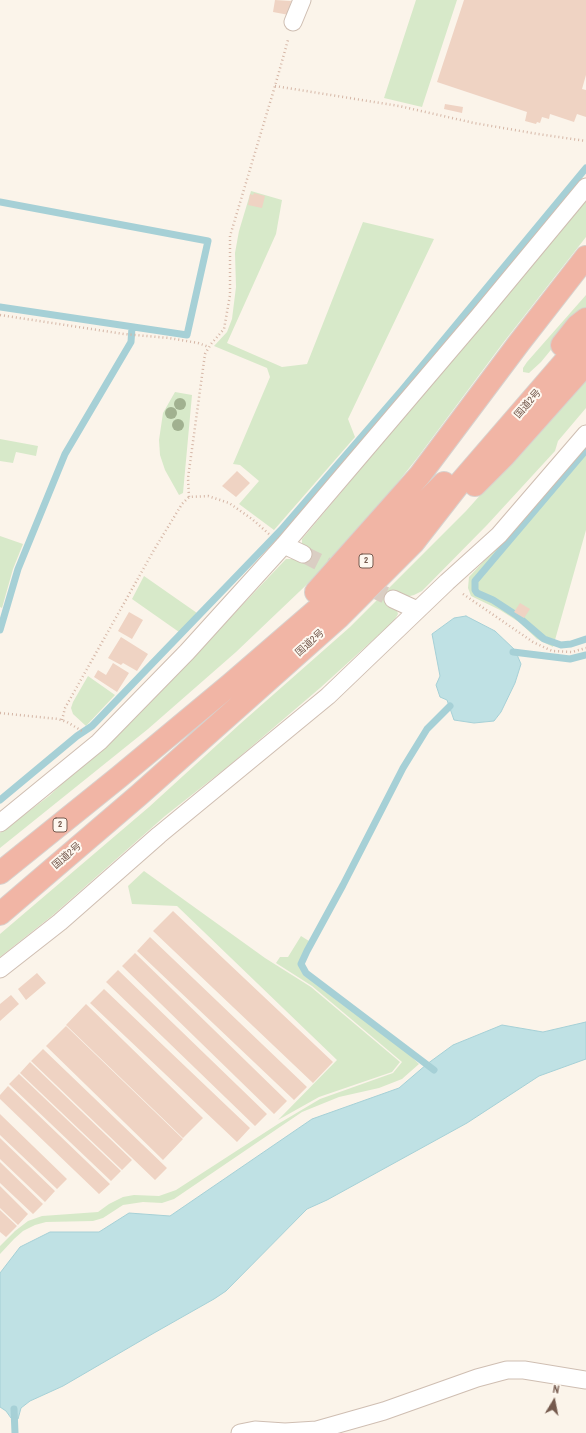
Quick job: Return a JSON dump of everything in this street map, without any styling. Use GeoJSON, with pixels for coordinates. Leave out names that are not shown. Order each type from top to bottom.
{"type":"FeatureCollection","features":[{"type":"Feature","properties":{"kind":"highway"},"geometry":{"type":"LineString","coordinates":[[231,684],[420,476],[519,343],[586,257]]}},
{"type":"Feature","properties":{"kind":"highway","name":"国道2号"},"geometry":{"type":"LineString","coordinates":[[0,873],[231,684],[320,607],[438,490],[494,427],[577,326],[586,318]]}},
{"type":"Feature","properties":{"kind":"highway","name":"国道2号"},"geometry":{"type":"LineString","coordinates":[[0,914],[139,795],[339,618],[413,543],[459,484],[586,337]]}},
{"type":"Feature","properties":{"kind":"highway"},"geometry":{"type":"LineString","coordinates":[[413,543],[467,494],[499,461],[586,364]]}},
{"type":"Feature","properties":{"kind":"street"},"geometry":{"type":"LineString","coordinates":[[293,22],[302,0]]}},
{"type":"Feature","properties":{"kind":"street"},"geometry":{"type":"LineString","coordinates":[[0,823],[99,742],[187,652],[277,540],[479,316],[586,187]]}},
{"type":"Feature","properties":{"kind":"street"},"geometry":{"type":"LineString","coordinates":[[0,969],[60,922],[159,835],[328,696],[417,610],[499,535],[586,434]]}},
{"type":"Feature","properties":{"kind":"street"},"geometry":{"type":"LineString","coordinates":[[277,540],[303,554]]}},
{"type":"Feature","properties":{"kind":"street"},"geometry":{"type":"LineString","coordinates":[[393,599],[417,610]]}},
{"type":"Feature","properties":{"kind":"street"},"geometry":{"type":"LineString","coordinates":[[240,1433],[255,1430],[285,1432],[317,1430],[384,1411],[477,1378],[507,1370],[524,1370],[586,1380]]}},
{"type":"Feature","properties":{"kind":"path"},"geometry":{"type":"LineString","coordinates":[[62,720],[66,708],[154,550],[182,504],[189,496],[188,478],[205,354],[224,329],[230,295],[230,236],[293,22]]}},
{"type":"Feature","properties":{"kind":"path"},"geometry":{"type":"LineString","coordinates":[[275,86],[399,106],[474,123],[586,141]]}},
{"type":"Feature","properties":{"kind":"path"},"geometry":{"type":"LineString","coordinates":[[0,315],[128,335],[169,338],[198,343],[209,347]]}},
{"type":"Feature","properties":{"kind":"path"},"geometry":{"type":"LineString","coordinates":[[189,496],[208,496],[229,503],[252,519],[277,540]]}},
{"type":"Feature","properties":{"kind":"path"},"geometry":{"type":"LineString","coordinates":[[447,582],[533,642],[552,651],[572,652],[586,648]]}},
{"type":"Feature","properties":{"kind":"path"},"geometry":{"type":"LineString","coordinates":[[0,713],[62,720],[81,729]]}},
{"type":"Feature","properties":{"kind":"green space"},"geometry":{"type":"Polygon","coordinates":[[[416,0],[457,0],[422,107],[384,98],[416,0]]]}},
{"type":"Feature","properties":{"kind":"green space"},"geometry":{"type":"Polygon","coordinates":[[[251,191],[282,200],[276,234],[227,343],[282,367],[307,364],[363,222],[434,239],[348,419],[355,437],[274,530],[239,504],[259,481],[240,465],[233,464],[270,377],[267,368],[214,346],[227,332],[232,319],[236,287],[235,253],[239,231],[251,191]]]}},
{"type":"Feature","properties":{"kind":"green space"},"geometry":{"type":"Polygon","coordinates":[[[586,200],[586,237],[503,343],[418,457],[371,516],[321,571],[236,652],[148,729],[0,848],[0,833],[49,796],[155,697],[286,559],[293,559],[303,549],[302,539],[586,200]]]}},
{"type":"Feature","properties":{"kind":"green space"},"geometry":{"type":"Polygon","coordinates":[[[586,295],[586,307],[541,362],[529,373],[523,372],[523,368],[527,362],[586,295]]]}},
{"type":"Feature","properties":{"kind":"green space"},"geometry":{"type":"Polygon","coordinates":[[[586,377],[586,408],[558,441],[555,451],[487,525],[422,591],[406,597],[396,607],[398,614],[394,621],[320,688],[231,764],[165,816],[53,915],[0,957],[0,934],[149,807],[350,627],[466,511],[586,377]]]}},
{"type":"Feature","properties":{"kind":"green space"},"geometry":{"type":"Polygon","coordinates":[[[175,392],[192,395],[183,493],[179,495],[165,470],[160,455],[159,440],[163,413],[175,392]]]}},
{"type":"Feature","properties":{"kind":"green space"},"geometry":{"type":"Polygon","coordinates":[[[0,439],[38,446],[36,456],[16,452],[13,463],[0,461],[0,439]]]}},
{"type":"Feature","properties":{"kind":"green space"},"geometry":{"type":"Polygon","coordinates":[[[586,452],[586,530],[553,647],[537,639],[519,622],[500,610],[471,596],[468,588],[469,577],[586,452]]]}},
{"type":"Feature","properties":{"kind":"green space"},"geometry":{"type":"Polygon","coordinates":[[[0,536],[23,544],[13,569],[2,608],[0,607],[0,536]]]}},
{"type":"Feature","properties":{"kind":"green space"},"geometry":{"type":"Polygon","coordinates":[[[144,576],[197,613],[179,632],[132,599],[144,576]]]}},
{"type":"Feature","properties":{"kind":"green space"},"geometry":{"type":"Polygon","coordinates":[[[88,676],[115,695],[86,726],[73,714],[71,708],[88,676]]]}},
{"type":"Feature","properties":{"kind":"green space"},"geometry":{"type":"Polygon","coordinates":[[[144,871],[265,958],[311,987],[400,1062],[392,1072],[319,1097],[278,1120],[337,1060],[177,906],[132,904],[128,886],[144,871]]]}},
{"type":"Feature","properties":{"kind":"green space"},"geometry":{"type":"Polygon","coordinates":[[[301,936],[309,941],[299,965],[304,974],[408,1053],[419,1064],[402,1079],[379,1088],[339,1097],[302,1112],[174,1199],[162,1203],[143,1202],[123,1205],[103,1218],[93,1221],[46,1222],[35,1225],[23,1231],[0,1254],[0,1246],[28,1221],[42,1216],[98,1212],[109,1204],[123,1197],[134,1195],[159,1196],[176,1190],[278,1124],[320,1099],[393,1073],[402,1062],[312,986],[276,963],[280,957],[288,957],[301,936]]]}},
{"type":"Feature","properties":{"kind":"water"},"geometry":{"type":"Polygon","coordinates":[[[466,616],[495,631],[515,650],[521,664],[515,683],[501,712],[494,721],[474,723],[454,720],[447,700],[440,697],[436,685],[440,676],[432,634],[454,618],[466,616]]]}},
{"type":"Feature","properties":{"kind":"water"},"geometry":{"type":"Polygon","coordinates":[[[586,1022],[586,1059],[539,1076],[467,1123],[327,1200],[307,1209],[226,1291],[63,1386],[30,1401],[21,1408],[18,1419],[11,1418],[6,1411],[0,1407],[0,1273],[20,1247],[50,1232],[99,1232],[129,1213],[170,1216],[312,1119],[399,1088],[427,1064],[453,1045],[502,1025],[543,1032],[586,1022]]]}},
{"type":"Feature","properties":{"kind":"building"},"geometry":{"type":"Polygon","coordinates":[[[275,0],[291,1],[289,15],[273,12],[275,0]]]}},
{"type":"Feature","properties":{"kind":"building"},"geometry":{"type":"Polygon","coordinates":[[[464,0],[586,0],[586,75],[582,89],[586,90],[586,117],[577,114],[574,122],[550,114],[549,119],[542,117],[540,123],[537,122],[536,124],[525,121],[527,112],[437,82],[464,0]]]}},
{"type":"Feature","properties":{"kind":"building"},"geometry":{"type":"Polygon","coordinates":[[[445,104],[463,107],[462,113],[444,109],[445,104]]]}},
{"type":"Feature","properties":{"kind":"building"},"geometry":{"type":"Polygon","coordinates":[[[254,193],[265,196],[262,208],[248,205],[250,194],[253,195],[254,193]]]}},
{"type":"Feature","properties":{"kind":"building"},"geometry":{"type":"Polygon","coordinates":[[[237,471],[250,483],[236,497],[222,486],[237,471]]]}},
{"type":"Feature","properties":{"kind":"building"},"geometry":{"type":"Polygon","coordinates":[[[520,603],[530,609],[524,618],[514,612],[520,603]]]}},
{"type":"Feature","properties":{"kind":"building"},"geometry":{"type":"Polygon","coordinates":[[[129,612],[143,620],[132,639],[118,631],[129,612]]]}},
{"type":"Feature","properties":{"kind":"building"},"geometry":{"type":"Polygon","coordinates":[[[121,637],[148,654],[137,671],[123,663],[121,665],[108,658],[121,637]]]}},
{"type":"Feature","properties":{"kind":"building"},"geometry":{"type":"Polygon","coordinates":[[[113,663],[129,673],[117,692],[94,677],[98,670],[106,675],[113,663]]]}},
{"type":"Feature","properties":{"kind":"building"},"geometry":{"type":"Polygon","coordinates":[[[173,911],[333,1062],[313,1083],[153,931],[173,911]]]}},
{"type":"Feature","properties":{"kind":"building"},"geometry":{"type":"Polygon","coordinates":[[[150,937],[307,1087],[294,1100],[137,951],[150,937]]]}},
{"type":"Feature","properties":{"kind":"building"},"geometry":{"type":"Polygon","coordinates":[[[135,953],[287,1101],[274,1114],[122,966],[135,953]]]}},
{"type":"Feature","properties":{"kind":"building"},"geometry":{"type":"Polygon","coordinates":[[[118,970],[267,1114],[255,1126],[106,982],[118,970]]]}},
{"type":"Feature","properties":{"kind":"building"},"geometry":{"type":"Polygon","coordinates":[[[37,973],[46,983],[26,1000],[18,989],[37,973]]]}},
{"type":"Feature","properties":{"kind":"building"},"geometry":{"type":"Polygon","coordinates":[[[104,989],[250,1128],[237,1142],[90,1003],[104,989]]]}},
{"type":"Feature","properties":{"kind":"building"},"geometry":{"type":"Polygon","coordinates":[[[11,995],[19,1004],[0,1021],[0,1004],[11,995]]]}},
{"type":"Feature","properties":{"kind":"building"},"geometry":{"type":"Polygon","coordinates":[[[86,1004],[203,1118],[183,1138],[66,1025],[86,1004]]]}},
{"type":"Feature","properties":{"kind":"building"},"geometry":{"type":"Polygon","coordinates":[[[66,1026],[183,1139],[163,1160],[46,1046],[66,1026]]]}},
{"type":"Feature","properties":{"kind":"building"},"geometry":{"type":"Polygon","coordinates":[[[43,1049],[167,1168],[155,1180],[31,1061],[43,1049]]]}},
{"type":"Feature","properties":{"kind":"building"},"geometry":{"type":"Polygon","coordinates":[[[30,1062],[132,1160],[122,1170],[20,1073],[30,1062]]]}},
{"type":"Feature","properties":{"kind":"building"},"geometry":{"type":"Polygon","coordinates":[[[19,1074],[121,1171],[111,1181],[9,1084],[19,1074]]]}},
{"type":"Feature","properties":{"kind":"building"},"geometry":{"type":"Polygon","coordinates":[[[8,1086],[110,1184],[99,1194],[0,1099],[0,1095],[8,1086]]]}},
{"type":"Feature","properties":{"kind":"building"},"geometry":{"type":"Polygon","coordinates":[[[0,1114],[67,1179],[57,1189],[0,1135],[0,1114]]]}},
{"type":"Feature","properties":{"kind":"building"},"geometry":{"type":"Polygon","coordinates":[[[0,1138],[55,1191],[45,1202],[0,1159],[0,1138]]]}},
{"type":"Feature","properties":{"kind":"building"},"geometry":{"type":"Polygon","coordinates":[[[0,1162],[43,1204],[33,1214],[0,1183],[0,1162]]]}},
{"type":"Feature","properties":{"kind":"building"},"geometry":{"type":"Polygon","coordinates":[[[0,1186],[28,1214],[18,1225],[0,1208],[0,1186]]]}},
{"type":"Feature","properties":{"kind":"building"},"geometry":{"type":"Polygon","coordinates":[[[0,1210],[17,1226],[6,1237],[0,1232],[0,1210]]]}},
{"type":"Feature","properties":{"kind":"waterway"},"geometry":{"type":"LineString","coordinates":[[0,800],[77,736],[92,726],[281,530],[402,390],[586,168]]}},
{"type":"Feature","properties":{"kind":"waterway"},"geometry":{"type":"LineString","coordinates":[[0,202],[208,241],[187,335],[0,307]]}},
{"type":"Feature","properties":{"kind":"waterway"},"geometry":{"type":"LineString","coordinates":[[0,630],[18,569],[65,454],[131,342],[132,327]]}},
{"type":"Feature","properties":{"kind":"waterway"},"geometry":{"type":"LineString","coordinates":[[586,450],[475,581],[475,590],[477,593],[493,600],[516,615],[544,639],[561,645],[571,644],[586,639]]}},
{"type":"Feature","properties":{"kind":"waterway"},"geometry":{"type":"LineString","coordinates":[[513,652],[570,659],[586,655]]}},
{"type":"Feature","properties":{"kind":"waterway"},"geometry":{"type":"LineString","coordinates":[[434,1070],[306,973],[301,964],[403,768],[427,729],[450,706]]}},
{"type":"Feature","properties":{"kind":"waterway"},"geometry":{"type":"LineString","coordinates":[[14,1409],[15,1433]]}},
{"type":"Feature","properties":{"kind":"tunnel"},"geometry":{"type":"LineString","coordinates":[[303,554],[393,599]]}}]}
